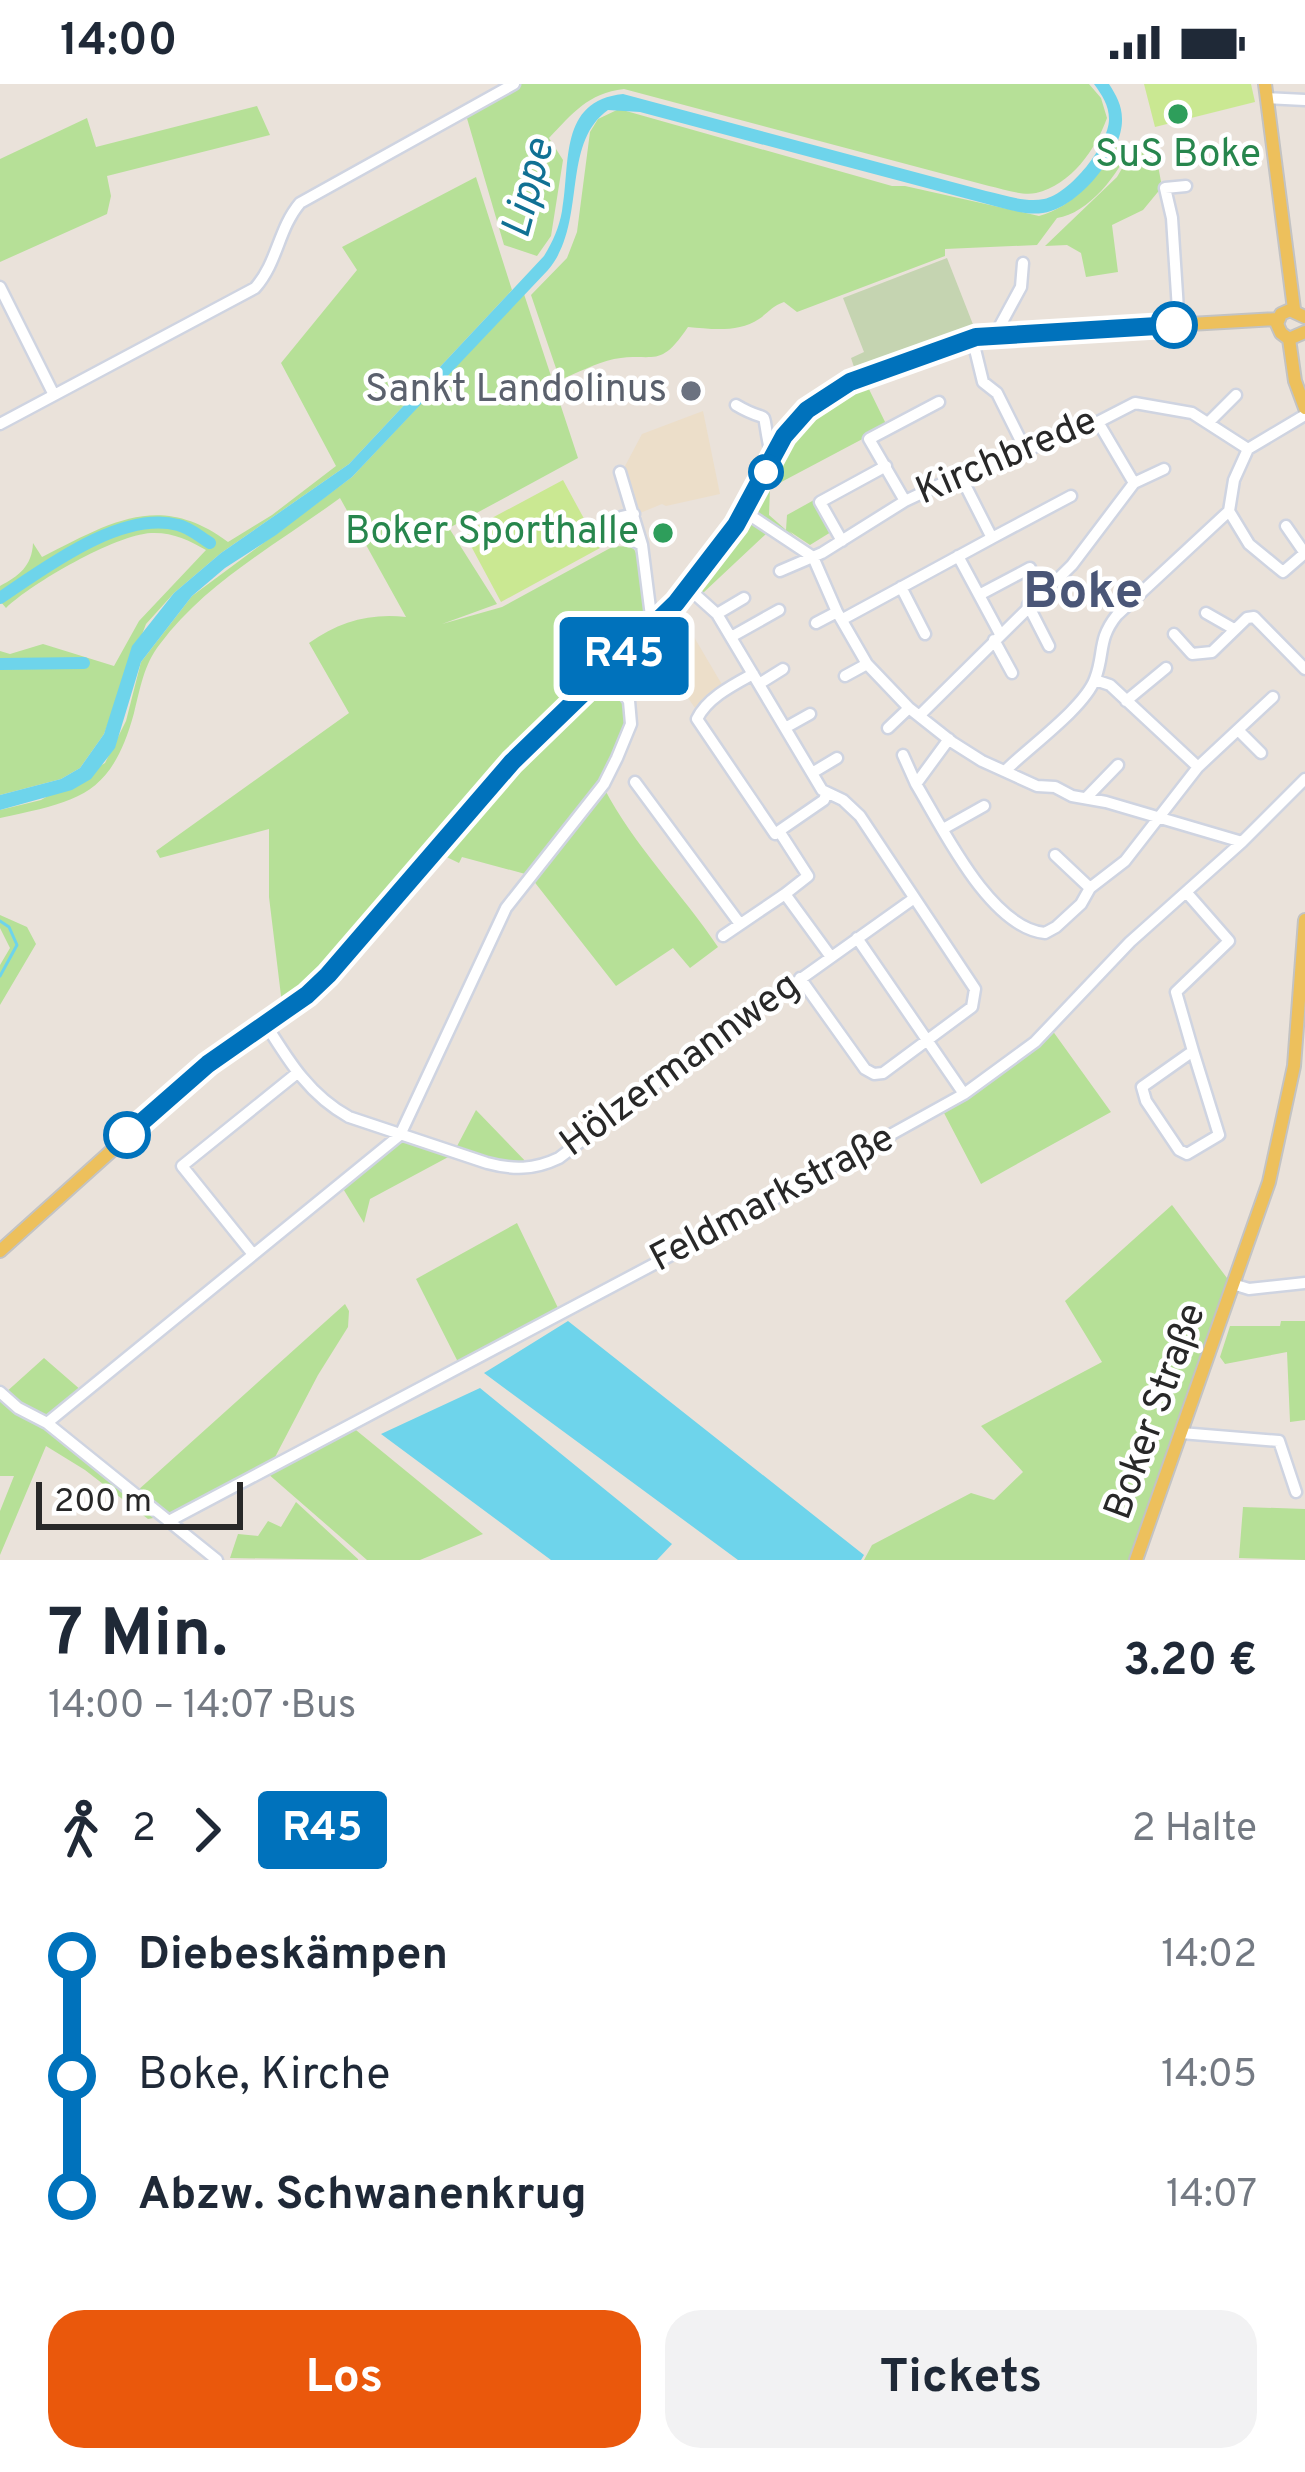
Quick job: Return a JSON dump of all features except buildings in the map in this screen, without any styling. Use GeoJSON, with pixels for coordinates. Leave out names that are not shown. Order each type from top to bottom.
{"type":"FeatureCollection","features":[{"type":"Feature","properties":{"kind":"main road"},"geometry":{"type":"LineString","coordinates":[[1266,91],[1295,381],[1305,411]]}},
{"type":"Feature","properties":{"kind":"main road"},"geometry":{"type":"LineString","coordinates":[[0,1251],[208,1064],[328,975],[512,762],[688,588],[745,512],[776,451],[801,416],[838,388],[972,338],[995,334],[1292,324]]}},
{"type":"Feature","properties":{"kind":"main road"},"geometry":{"type":"LineString","coordinates":[[1292,324],[1305,391]]}},
{"type":"Feature","properties":{"kind":"main road","name":"Boker Straße"},"geometry":{"type":"LineString","coordinates":[[1136,1560],[1269,1182],[1289,1096],[1305,920]]}},
{"type":"Feature","properties":{"kind":"street"},"geometry":{"type":"LineString","coordinates":[[0,424],[255,288],[268,273],[284,227],[299,203],[514,84]]}},
{"type":"Feature","properties":{"kind":"street"},"geometry":{"type":"LineString","coordinates":[[1266,91],[1305,100]]}},
{"type":"Feature","properties":{"kind":"street"},"geometry":{"type":"LineString","coordinates":[[1179,325],[1172,218],[1165,188],[1186,186]]}},
{"type":"Feature","properties":{"kind":"street"},"geometry":{"type":"LineString","coordinates":[[995,334],[1021,287],[1023,263]]}},
{"type":"Feature","properties":{"kind":"street"},"geometry":{"type":"LineString","coordinates":[[0,286],[54,395]]}},
{"type":"Feature","properties":{"kind":"street"},"geometry":{"type":"LineString","coordinates":[[972,338],[983,382],[997,393],[1025,448]]}},
{"type":"Feature","properties":{"kind":"street"},"geometry":{"type":"LineString","coordinates":[[1209,422],[1236,395]]}},
{"type":"Feature","properties":{"kind":"street"},"geometry":{"type":"LineString","coordinates":[[905,501],[869,439],[939,402]]}},
{"type":"Feature","properties":{"kind":"street","name":"Kirchbrede"},"geometry":{"type":"LineString","coordinates":[[780,572],[842,541],[905,501],[1063,436],[1081,424],[1098,422],[1122,406],[1141,402],[1192,413],[1248,449]]}},
{"type":"Feature","properties":{"kind":"street"},"geometry":{"type":"LineString","coordinates":[[736,405],[765,417],[770,424],[768,440],[776,451]]}},
{"type":"Feature","properties":{"kind":"street"},"geometry":{"type":"LineString","coordinates":[[1006,770],[1095,680],[1105,631],[1117,615],[1229,511],[1234,480],[1248,449],[1305,411]]}},
{"type":"Feature","properties":{"kind":"street"},"geometry":{"type":"LineString","coordinates":[[1098,422],[1135,483]]}},
{"type":"Feature","properties":{"kind":"street"},"geometry":{"type":"LineString","coordinates":[[842,541],[820,502],[886,466]]}},
{"type":"Feature","properties":{"kind":"street"},"geometry":{"type":"LineString","coordinates":[[888,728],[914,712],[1082,554],[1135,483],[1164,469]]}},
{"type":"Feature","properties":{"kind":"street"},"geometry":{"type":"LineString","coordinates":[[620,472],[642,545],[651,616],[658,622]]}},
{"type":"Feature","properties":{"kind":"street"},"geometry":{"type":"LineString","coordinates":[[959,475],[992,538]]}},
{"type":"Feature","properties":{"kind":"street"},"geometry":{"type":"LineString","coordinates":[[816,623],[902,587],[1071,496]]}},
{"type":"Feature","properties":{"kind":"street"},"geometry":{"type":"LineString","coordinates":[[1229,511],[1249,544],[1283,572],[1305,552],[1286,526]]}},
{"type":"Feature","properties":{"kind":"street"},"geometry":{"type":"LineString","coordinates":[[745,512],[813,557],[867,664],[914,712],[982,761],[1036,786],[1055,787],[1242,842]]}},
{"type":"Feature","properties":{"kind":"street"},"geometry":{"type":"LineString","coordinates":[[634,514],[621,517],[618,526],[623,535],[642,545]]}},
{"type":"Feature","properties":{"kind":"street"},"geometry":{"type":"LineString","coordinates":[[958,556],[1012,673]]}},
{"type":"Feature","properties":{"kind":"street"},"geometry":{"type":"LineString","coordinates":[[979,595],[1030,568]]}},
{"type":"Feature","properties":{"kind":"street"},"geometry":{"type":"LineString","coordinates":[[902,587],[925,634]]}},
{"type":"Feature","properties":{"kind":"street"},"geometry":{"type":"LineString","coordinates":[[688,588],[718,614],[826,794],[842,800],[860,816],[976,994],[972,1007],[874,1075],[800,978]]}},
{"type":"Feature","properties":{"kind":"street"},"geometry":{"type":"LineString","coordinates":[[718,614],[744,598]]}},
{"type":"Feature","properties":{"kind":"street"},"geometry":{"type":"LineString","coordinates":[[1028,605],[1049,646]]}},
{"type":"Feature","properties":{"kind":"street"},"geometry":{"type":"LineString","coordinates":[[731,637],[779,610]]}},
{"type":"Feature","properties":{"kind":"street"},"geometry":{"type":"LineString","coordinates":[[1174,634],[1192,654],[1211,652],[1253,611],[1304,667]]}},
{"type":"Feature","properties":{"kind":"street"},"geometry":{"type":"LineString","coordinates":[[1206,614],[1234,629]]}},
{"type":"Feature","properties":{"kind":"street"},"geometry":{"type":"LineString","coordinates":[[844,676],[867,664]]}},
{"type":"Feature","properties":{"kind":"street"},"geometry":{"type":"LineString","coordinates":[[1126,701],[1166,668]]}},
{"type":"Feature","properties":{"kind":"street"},"geometry":{"type":"LineString","coordinates":[[723,936],[808,876],[773,835],[697,719],[727,689],[783,669]]}},
{"type":"Feature","properties":{"kind":"street"},"geometry":{"type":"LineString","coordinates":[[47,1423],[400,1135],[506,908],[604,784],[617,758],[631,724],[629,701],[608,672]]}},
{"type":"Feature","properties":{"kind":"street"},"geometry":{"type":"LineString","coordinates":[[1095,680],[1110,685],[1198,767]]}},
{"type":"Feature","properties":{"kind":"street"},"geometry":{"type":"LineString","coordinates":[[904,755],[964,868],[1001,911],[1036,932],[1056,927],[1081,904],[1090,888],[1125,861],[1198,767],[1273,697]]}},
{"type":"Feature","properties":{"kind":"street"},"geometry":{"type":"LineString","coordinates":[[785,728],[810,714]]}},
{"type":"Feature","properties":{"kind":"street"},"geometry":{"type":"LineString","coordinates":[[1238,730],[1261,753]]}},
{"type":"Feature","properties":{"kind":"street"},"geometry":{"type":"LineString","coordinates":[[916,784],[949,739]]}},
{"type":"Feature","properties":{"kind":"street"},"geometry":{"type":"LineString","coordinates":[[812,773],[837,758]]}},
{"type":"Feature","properties":{"kind":"street"},"geometry":{"type":"LineString","coordinates":[[1086,798],[1118,765]]}},
{"type":"Feature","properties":{"kind":"street","name":"Feldmarkstraße"},"geometry":{"type":"LineString","coordinates":[[169,1521],[728,1225],[964,1094],[1035,1042],[1130,942],[1305,779]]}},
{"type":"Feature","properties":{"kind":"street"},"geometry":{"type":"LineString","coordinates":[[634,782],[740,924]]}},
{"type":"Feature","properties":{"kind":"street"},"geometry":{"type":"LineString","coordinates":[[773,835],[826,794]]}},
{"type":"Feature","properties":{"kind":"street"},"geometry":{"type":"LineString","coordinates":[[943,829],[984,806]]}},
{"type":"Feature","properties":{"kind":"street"},"geometry":{"type":"LineString","coordinates":[[1055,855],[1090,888]]}},
{"type":"Feature","properties":{"kind":"street"},"geometry":{"type":"LineString","coordinates":[[1187,893],[1229,941],[1176,992],[1219,1135],[1187,1154],[1179,1150],[1146,1101],[1142,1087],[1193,1051]]}},
{"type":"Feature","properties":{"kind":"street"},"geometry":{"type":"LineString","coordinates":[[784,894],[831,957]]}},
{"type":"Feature","properties":{"kind":"street","name":"Hölzermannweg"},"geometry":{"type":"LineString","coordinates":[[265,1023],[296,1074],[333,1108],[509,1169],[546,1164],[913,899]]}},
{"type":"Feature","properties":{"kind":"street"},"geometry":{"type":"LineString","coordinates":[[857,938],[964,1094]]}},
{"type":"Feature","properties":{"kind":"street"},"geometry":{"type":"LineString","coordinates":[[252,1253],[182,1166],[296,1074]]}},
{"type":"Feature","properties":{"kind":"street","name":"Boker Straße"},"geometry":{"type":"LineString","coordinates":[[1235,1285],[1249,1289],[1305,1283]]}},
{"type":"Feature","properties":{"kind":"street"},"geometry":{"type":"LineString","coordinates":[[0,1392],[47,1423],[218,1560]]}},
{"type":"Feature","properties":{"kind":"street"},"geometry":{"type":"LineString","coordinates":[[1181,1433],[1279,1441],[1296,1492]]}},
{"type":"Feature","properties":{"kind":"shaded area"},"geometry":{"type":"Polygon","coordinates":[[[703,411],[720,494],[662,504],[640,513],[624,468],[642,434],[703,411]]]}},
{"type":"Feature","properties":{"kind":"shaded area"},"geometry":{"type":"Polygon","coordinates":[[[684,620],[724,688],[695,708],[656,652],[684,620]]]}},
{"type":"Feature","properties":{"kind":"green space"},"geometry":{"type":"Polygon","coordinates":[[[520,84],[1089,84],[1101,98],[1107,118],[1089,153],[1071,174],[1049,189],[1025,194],[624,89],[611,91],[582,106],[549,138],[563,160],[551,236],[537,256],[504,245],[466,115],[520,84]]]}},
{"type":"Feature","properties":{"kind":"green space","name":"SuS Boke"},"geometry":{"type":"Polygon","coordinates":[[[1144,84],[1251,84],[1255,102],[1155,127],[1144,84]]]}},
{"type":"Feature","properties":{"kind":"green space"},"geometry":{"type":"Polygon","coordinates":[[[257,106],[270,135],[107,176],[111,196],[107,214],[0,262],[0,159],[87,118],[96,147],[257,106]]]}},
{"type":"Feature","properties":{"kind":"green space"},"geometry":{"type":"Polygon","coordinates":[[[619,109],[892,186],[1039,216],[1064,205],[1085,188],[1118,143],[1130,146],[1101,191],[1080,209],[1057,218],[1037,245],[945,249],[945,256],[797,312],[784,302],[742,326],[688,327],[663,354],[614,359],[560,380],[531,295],[567,258],[577,232],[590,132],[598,119],[619,109]]]}},
{"type":"Feature","properties":{"kind":"green space"},"geometry":{"type":"Polygon","coordinates":[[[1154,144],[1162,187],[1143,210],[1112,225],[1118,272],[1086,277],[1081,253],[1067,245],[1045,246],[1117,177],[1135,146],[1154,144]]]}},
{"type":"Feature","properties":{"kind":"green space"},"geometry":{"type":"Polygon","coordinates":[[[476,177],[512,290],[349,464],[221,553],[174,593],[146,624],[104,734],[80,768],[61,779],[0,795],[0,651],[10,654],[43,644],[114,666],[139,621],[206,550],[166,534],[136,536],[75,562],[6,608],[0,601],[0,586],[23,569],[33,543],[42,557],[113,524],[157,515],[203,527],[228,542],[336,466],[281,363],[357,270],[342,247],[476,177]]]}},
{"type":"Feature","properties":{"kind":"green space"},"geometry":{"type":"Polygon","coordinates":[[[947,258],[974,327],[856,373],[851,358],[864,352],[843,298],[947,258]]]}},
{"type":"Feature","properties":{"kind":"green space"},"geometry":{"type":"Polygon","coordinates":[[[524,294],[578,458],[449,528],[497,604],[442,624],[502,607],[614,546],[633,547],[653,623],[506,759],[319,976],[282,1004],[269,897],[269,829],[160,858],[156,851],[349,713],[309,643],[355,621],[406,617],[340,498],[221,582],[178,622],[150,660],[125,741],[102,779],[88,791],[51,806],[0,818],[0,810],[41,800],[105,763],[126,721],[141,662],[192,596],[352,477],[524,294]]]}},
{"type":"Feature","properties":{"kind":"green space"},"geometry":{"type":"Polygon","coordinates":[[[866,383],[887,426],[770,488],[769,515],[786,530],[787,515],[814,500],[831,532],[810,545],[789,531],[809,549],[767,533],[703,593],[699,589],[756,513],[785,456],[811,419],[834,398],[866,383]]]}},
{"type":"Feature","properties":{"kind":"green space"},"geometry":{"type":"Polygon","coordinates":[[[563,480],[600,548],[501,602],[464,533],[563,480]]]}},
{"type":"Feature","properties":{"kind":"green space"},"geometry":{"type":"Polygon","coordinates":[[[609,676],[628,703],[628,724],[604,788],[629,830],[718,947],[690,968],[673,948],[616,986],[529,875],[462,857],[459,863],[436,852],[462,819],[609,676]]]}},
{"type":"Feature","properties":{"kind":"green space"},"geometry":{"type":"Polygon","coordinates":[[[0,915],[27,927],[36,944],[0,1005],[0,965],[10,948],[0,928],[0,915]]]}},
{"type":"Feature","properties":{"kind":"green space"},"geometry":{"type":"Polygon","coordinates":[[[1052,1030],[1111,1112],[981,1184],[944,1113],[1016,1063],[1052,1030]]]}},
{"type":"Feature","properties":{"kind":"green space"},"geometry":{"type":"Polygon","coordinates":[[[476,1110],[531,1167],[510,1167],[455,1150],[476,1110]]]}},
{"type":"Feature","properties":{"kind":"green space"},"geometry":{"type":"Polygon","coordinates":[[[401,1139],[452,1155],[370,1199],[364,1223],[342,1187],[401,1139]]]}},
{"type":"Feature","properties":{"kind":"green space"},"geometry":{"type":"Polygon","coordinates":[[[1172,1205],[1230,1282],[1129,1560],[864,1560],[872,1545],[971,1493],[994,1500],[1023,1472],[981,1426],[1102,1362],[1065,1301],[1172,1205]]]}},
{"type":"Feature","properties":{"kind":"green space"},"geometry":{"type":"Polygon","coordinates":[[[517,1223],[559,1310],[459,1364],[416,1279],[517,1223]]]}},
{"type":"Feature","properties":{"kind":"green space"},"geometry":{"type":"Polygon","coordinates":[[[345,1304],[348,1327],[273,1461],[169,1517],[137,1491],[345,1304]]]}},
{"type":"Feature","properties":{"kind":"green space"},"geometry":{"type":"Polygon","coordinates":[[[1281,1321],[1305,1321],[1305,1420],[1290,1422],[1287,1352],[1225,1364],[1220,1357],[1230,1326],[1280,1326],[1281,1321]]]}},
{"type":"Feature","properties":{"kind":"green space"},"geometry":{"type":"Polygon","coordinates":[[[44,1358],[82,1391],[47,1422],[4,1394],[44,1358]]]}},
{"type":"Feature","properties":{"kind":"green space"},"geometry":{"type":"Polygon","coordinates":[[[0,1395],[159,1517],[148,1519],[46,1446],[0,1555],[0,1511],[14,1476],[0,1476],[0,1395]]]}},
{"type":"Feature","properties":{"kind":"green space"},"geometry":{"type":"Polygon","coordinates":[[[351,1426],[483,1534],[420,1560],[367,1560],[267,1473],[351,1426]]]}},
{"type":"Feature","properties":{"kind":"green space"},"geometry":{"type":"Polygon","coordinates":[[[296,1502],[359,1560],[230,1558],[238,1534],[258,1536],[268,1521],[281,1527],[296,1502]]]}},
{"type":"Feature","properties":{"kind":"green space"},"geometry":{"type":"Polygon","coordinates":[[[1243,1507],[1305,1509],[1305,1560],[1239,1558],[1243,1507]]]}},
{"type":"Feature","properties":{"kind":"water"},"geometry":{"type":"Polygon","coordinates":[[[1094,84],[1109,84],[1120,105],[1121,132],[1116,146],[1099,174],[1076,197],[1035,214],[640,112],[608,110],[584,143],[568,230],[548,270],[352,477],[192,596],[141,662],[115,748],[91,779],[72,790],[0,810],[0,795],[61,779],[80,768],[104,734],[132,646],[174,593],[221,553],[349,464],[544,256],[561,217],[572,137],[587,108],[623,94],[986,191],[1037,200],[1065,188],[1102,142],[1109,114],[1094,84]]]}},
{"type":"Feature","properties":{"kind":"water"},"geometry":{"type":"Polygon","coordinates":[[[568,1321],[864,1555],[861,1560],[738,1560],[484,1373],[568,1321]]]}},
{"type":"Feature","properties":{"kind":"water"},"geometry":{"type":"Polygon","coordinates":[[[480,1388],[672,1544],[657,1560],[551,1560],[381,1434],[480,1388]]]}},
{"type":"Feature","properties":{"kind":"waterway"},"geometry":{"type":"LineString","coordinates":[[0,598],[84,545],[132,526],[178,525],[210,543]]}},
{"type":"Feature","properties":{"kind":"waterway"},"geometry":{"type":"LineString","coordinates":[[0,664],[84,663]]}},
{"type":"Feature","properties":{"kind":"waterway"},"geometry":{"type":"LineString","coordinates":[[0,921],[9,927],[17,945],[0,976]]}},
{"type":"Feature","properties":{"kind":"bus line","name":"R45"},"geometry":{"type":"LineString","coordinates":[[127,1135],[208,1064],[328,975],[512,762],[676,603],[754,499],[784,436],[807,410],[850,382],[976,337],[1174,325]]}},
{"type":"Feature","properties":{"kind":"place","name":"SuS Boke"},"geometry":{"type":"Point","coordinates":[1178,114]}},
{"type":"Feature","properties":{"kind":"place","name":"Sankt Landolinus"},"geometry":{"type":"Point","coordinates":[691,391]}},
{"type":"Feature","properties":{"kind":"place","name":"Boker Sporthalle"},"geometry":{"type":"Point","coordinates":[663,533]}},
{"type":"Feature","properties":{"kind":"district","name":"Boke"},"geometry":{"type":"Point","coordinates":[1083,594]}},
{"type":"Feature","properties":{"kind":"water label","name":"Lippe"},"geometry":{"type":"Point","coordinates":[530,189]}}]}
